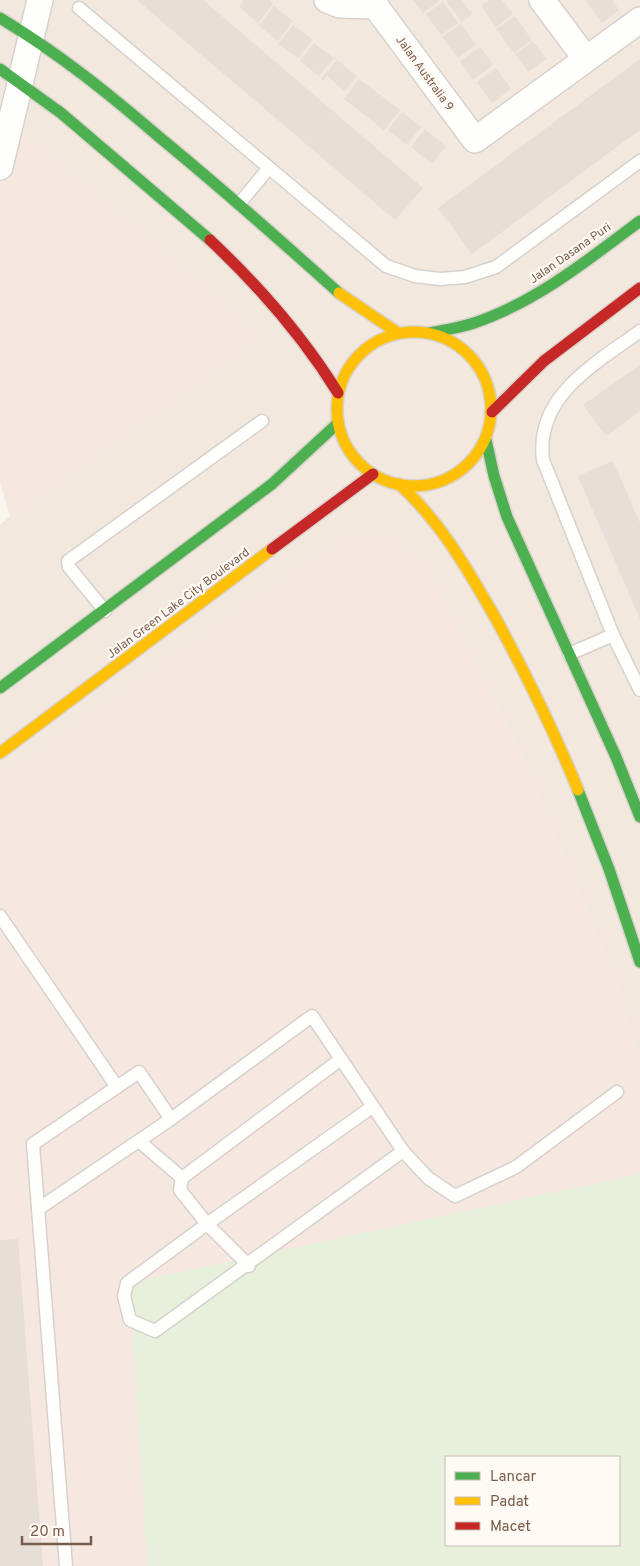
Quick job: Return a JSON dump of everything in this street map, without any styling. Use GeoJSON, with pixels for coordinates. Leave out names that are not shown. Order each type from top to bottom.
{"type":"FeatureCollection","features":[{"type":"Feature","properties":{"kind":"main road"},"geometry":{"type":"LineString","coordinates":[[0,18],[89,78],[239,204],[348,302],[398,333]]}},
{"type":"Feature","properties":{"kind":"main road"},"geometry":{"type":"LineString","coordinates":[[0,69],[21,82],[196,226],[288,320],[309,345],[338,393]]}},
{"type":"Feature","properties":{"kind":"main road","name":"Jalan Dasana Puri"},"geometry":{"type":"LineString","coordinates":[[429,333],[474,323],[514,306],[552,285],[640,221]]}},
{"type":"Feature","properties":{"kind":"main road"},"geometry":{"type":"LineString","coordinates":[[492,412],[517,383],[544,360],[640,288]]}},
{"type":"Feature","properties":{"kind":"main road"},"geometry":{"type":"LineString","coordinates":[[399,484],[425,485],[450,478],[471,462],[486,440],[492,412],[488,385],[475,360],[454,343],[429,333],[398,333],[371,345],[350,366],[338,393],[338,423],[350,452],[373,474],[399,484],[417,499],[453,545],[506,636],[567,764],[627,918],[640,962]]}},
{"type":"Feature","properties":{"kind":"main road"},"geometry":{"type":"LineString","coordinates":[[0,688],[272,484],[338,423]]}},
{"type":"Feature","properties":{"kind":"main road"},"geometry":{"type":"LineString","coordinates":[[486,440],[494,476],[508,517],[616,757],[640,817]]}},
{"type":"Feature","properties":{"kind":"main road","name":"Jalan Green Lake City Boulevard"},"geometry":{"type":"LineString","coordinates":[[0,753],[373,474]]}},
{"type":"Feature","properties":{"kind":"street"},"geometry":{"type":"LineString","coordinates":[[0,167],[40,0]]}},
{"type":"Feature","properties":{"kind":"street","name":"Jalan Australia 9"},"geometry":{"type":"LineString","coordinates":[[327,0],[340,5],[374,3],[474,140],[586,59]]}},
{"type":"Feature","properties":{"kind":"street"},"geometry":{"type":"LineString","coordinates":[[542,0],[586,59],[640,20]]}},
{"type":"Feature","properties":{"kind":"lane"},"geometry":{"type":"LineString","coordinates":[[79,8],[268,169],[386,266],[415,276],[440,279],[465,277],[496,267],[640,161]]}},
{"type":"Feature","properties":{"kind":"lane"},"geometry":{"type":"LineString","coordinates":[[239,204],[268,169]]}},
{"type":"Feature","properties":{"kind":"lane"},"geometry":{"type":"LineString","coordinates":[[640,331],[567,387],[553,408],[544,428],[541,444],[544,460],[613,634],[640,690]]}},
{"type":"Feature","properties":{"kind":"lane"},"geometry":{"type":"LineString","coordinates":[[104,611],[69,567],[68,561],[262,421]]}},
{"type":"Feature","properties":{"kind":"lane"},"geometry":{"type":"LineString","coordinates":[[569,654],[613,634]]}},
{"type":"Feature","properties":{"kind":"lane"},"geometry":{"type":"LineString","coordinates":[[0,916],[117,1087]]}},
{"type":"Feature","properties":{"kind":"lane"},"geometry":{"type":"LineString","coordinates":[[38,1209],[171,1119],[312,1016],[403,1151],[428,1178],[455,1196],[516,1167],[617,1092]]}},
{"type":"Feature","properties":{"kind":"lane"},"geometry":{"type":"LineString","coordinates":[[248,1266],[207,1224],[180,1190],[182,1178],[341,1059]]}},
{"type":"Feature","properties":{"kind":"lane"},"geometry":{"type":"LineString","coordinates":[[66,1566],[33,1144],[139,1072],[171,1119]]}},
{"type":"Feature","properties":{"kind":"lane"},"geometry":{"type":"LineString","coordinates":[[372,1107],[127,1283],[124,1296],[130,1320],[156,1332],[403,1151]]}},
{"type":"Feature","properties":{"kind":"lane"},"geometry":{"type":"LineString","coordinates":[[139,1140],[182,1178]]}},
{"type":"Feature","properties":{"kind":"shaded area"},"geometry":{"type":"Polygon","coordinates":[[[0,0],[640,0],[640,1566],[0,1566],[0,525],[10,516],[0,482],[0,0]]]}},
{"type":"Feature","properties":{"kind":"shaded area"},"geometry":{"type":"Polygon","coordinates":[[[0,114],[257,336],[10,516],[0,482],[0,114]]]}},
{"type":"Feature","properties":{"kind":"shaded area"},"geometry":{"type":"Polygon","coordinates":[[[390,537],[429,569],[522,753],[618,982],[640,1061],[640,1174],[130,1283],[148,1566],[0,1566],[0,780],[347,538],[390,537]]]}},
{"type":"Feature","properties":{"kind":"green space"},"geometry":{"type":"Polygon","coordinates":[[[640,1174],[640,1566],[148,1566],[129,1283],[640,1174]]]}},
{"type":"Feature","properties":{"kind":"building"},"geometry":{"type":"Polygon","coordinates":[[[137,0],[203,0],[423,188],[395,220],[137,0]]]}},
{"type":"Feature","properties":{"kind":"building"},"geometry":{"type":"Polygon","coordinates":[[[244,0],[269,0],[273,3],[258,23],[239,7],[244,0]]]}},
{"type":"Feature","properties":{"kind":"building"},"geometry":{"type":"Polygon","coordinates":[[[413,0],[438,0],[439,1],[423,13],[413,0]]]}},
{"type":"Feature","properties":{"kind":"building"},"geometry":{"type":"Polygon","coordinates":[[[462,0],[472,14],[462,22],[446,1],[462,0]]]}},
{"type":"Feature","properties":{"kind":"building"},"geometry":{"type":"Polygon","coordinates":[[[489,0],[502,0],[513,14],[496,27],[481,6],[489,0]]]}},
{"type":"Feature","properties":{"kind":"building"},"geometry":{"type":"Polygon","coordinates":[[[612,0],[619,10],[602,23],[586,1],[612,0]]]}},
{"type":"Feature","properties":{"kind":"building"},"geometry":{"type":"Polygon","coordinates":[[[443,2],[458,23],[441,35],[426,14],[443,2]]]}},
{"type":"Feature","properties":{"kind":"building"},"geometry":{"type":"Polygon","coordinates":[[[274,6],[293,21],[278,41],[259,26],[274,6]]]}},
{"type":"Feature","properties":{"kind":"building"},"geometry":{"type":"Polygon","coordinates":[[[515,16],[532,40],[514,53],[496,29],[515,16]]]}},
{"type":"Feature","properties":{"kind":"building"},"geometry":{"type":"Polygon","coordinates":[[[461,24],[476,45],[458,58],[442,37],[461,24]]]}},
{"type":"Feature","properties":{"kind":"building"},"geometry":{"type":"Polygon","coordinates":[[[293,25],[313,40],[298,58],[278,44],[293,25]]]}},
{"type":"Feature","properties":{"kind":"building"},"geometry":{"type":"Polygon","coordinates":[[[533,41],[546,59],[528,72],[515,54],[533,41]]]}},
{"type":"Feature","properties":{"kind":"building"},"geometry":{"type":"Polygon","coordinates":[[[314,43],[334,58],[319,76],[300,61],[314,43]]]}},
{"type":"Feature","properties":{"kind":"building"},"geometry":{"type":"Polygon","coordinates":[[[480,47],[493,65],[473,80],[460,61],[480,47]]]}},
{"type":"Feature","properties":{"kind":"building"},"geometry":{"type":"Polygon","coordinates":[[[640,59],[640,130],[472,254],[438,208],[640,59]]]}},
{"type":"Feature","properties":{"kind":"building"},"geometry":{"type":"Polygon","coordinates":[[[337,60],[357,76],[345,91],[327,76],[323,81],[321,79],[337,60]]]}},
{"type":"Feature","properties":{"kind":"building"},"geometry":{"type":"Polygon","coordinates":[[[496,68],[511,89],[492,103],[477,82],[496,68]]]}},
{"type":"Feature","properties":{"kind":"building"},"geometry":{"type":"Polygon","coordinates":[[[359,79],[400,110],[384,130],[344,99],[359,79]]]}},
{"type":"Feature","properties":{"kind":"building"},"geometry":{"type":"Polygon","coordinates":[[[402,112],[421,127],[407,145],[388,130],[402,112]]]}},
{"type":"Feature","properties":{"kind":"building"},"geometry":{"type":"Polygon","coordinates":[[[425,129],[446,146],[432,164],[411,147],[425,129]]]}},
{"type":"Feature","properties":{"kind":"building"},"geometry":{"type":"Polygon","coordinates":[[[640,365],[640,411],[606,436],[583,405],[640,365]]]}},
{"type":"Feature","properties":{"kind":"building"},"geometry":{"type":"Polygon","coordinates":[[[613,461],[640,523],[640,619],[578,476],[613,461]]]}},
{"type":"Feature","properties":{"kind":"building"},"geometry":{"type":"Polygon","coordinates":[[[18,1239],[43,1566],[0,1566],[0,1240],[18,1239]]]}},
{"type":"Feature","properties":{"kind":"traffic: fast"},"geometry":{"type":"LineString","coordinates":[[0,18],[62,59],[120,104],[227,194],[339,293]]}},
{"type":"Feature","properties":{"kind":"traffic: fast"},"geometry":{"type":"LineString","coordinates":[[0,69],[61,113],[210,240]]}},
{"type":"Feature","properties":{"kind":"traffic: fast"},"geometry":{"type":"LineString","coordinates":[[429,333],[474,323],[519,304],[561,279],[640,221]]}},
{"type":"Feature","properties":{"kind":"traffic: fast"},"geometry":{"type":"LineString","coordinates":[[0,688],[272,484],[338,423]]}},
{"type":"Feature","properties":{"kind":"traffic: fast"},"geometry":{"type":"LineString","coordinates":[[486,440],[494,476],[507,517],[616,757],[640,817]]}},
{"type":"Feature","properties":{"kind":"traffic: fast"},"geometry":{"type":"LineString","coordinates":[[578,790],[609,869],[640,962]]}},
{"type":"Feature","properties":{"kind":"traffic: slow"},"geometry":{"type":"LineString","coordinates":[[339,293],[398,333]]}},
{"type":"Feature","properties":{"kind":"traffic: slow"},"geometry":{"type":"LineString","coordinates":[[414,332],[443,338],[457,345],[468,355],[478,366],[485,380],[491,409],[485,438],[478,452],[468,463],[457,473],[443,480],[414,486],[385,480],[371,473],[360,463],[350,452],[343,438],[337,409],[343,380],[350,366],[360,355],[371,345],[385,338],[414,332]]}},
{"type":"Feature","properties":{"kind":"traffic: slow"},"geometry":{"type":"LineString","coordinates":[[399,484],[441,530],[475,583],[529,682],[578,790]]}},
{"type":"Feature","properties":{"kind":"traffic: slow"},"geometry":{"type":"LineString","coordinates":[[0,753],[272,549]]}},
{"type":"Feature","properties":{"kind":"traffic: jam"},"geometry":{"type":"LineString","coordinates":[[210,240],[263,293],[295,331],[338,393]]}},
{"type":"Feature","properties":{"kind":"traffic: jam"},"geometry":{"type":"LineString","coordinates":[[492,412],[544,361],[640,288]]}},
{"type":"Feature","properties":{"kind":"traffic: jam"},"geometry":{"type":"LineString","coordinates":[[272,549],[373,474]]}}]}
